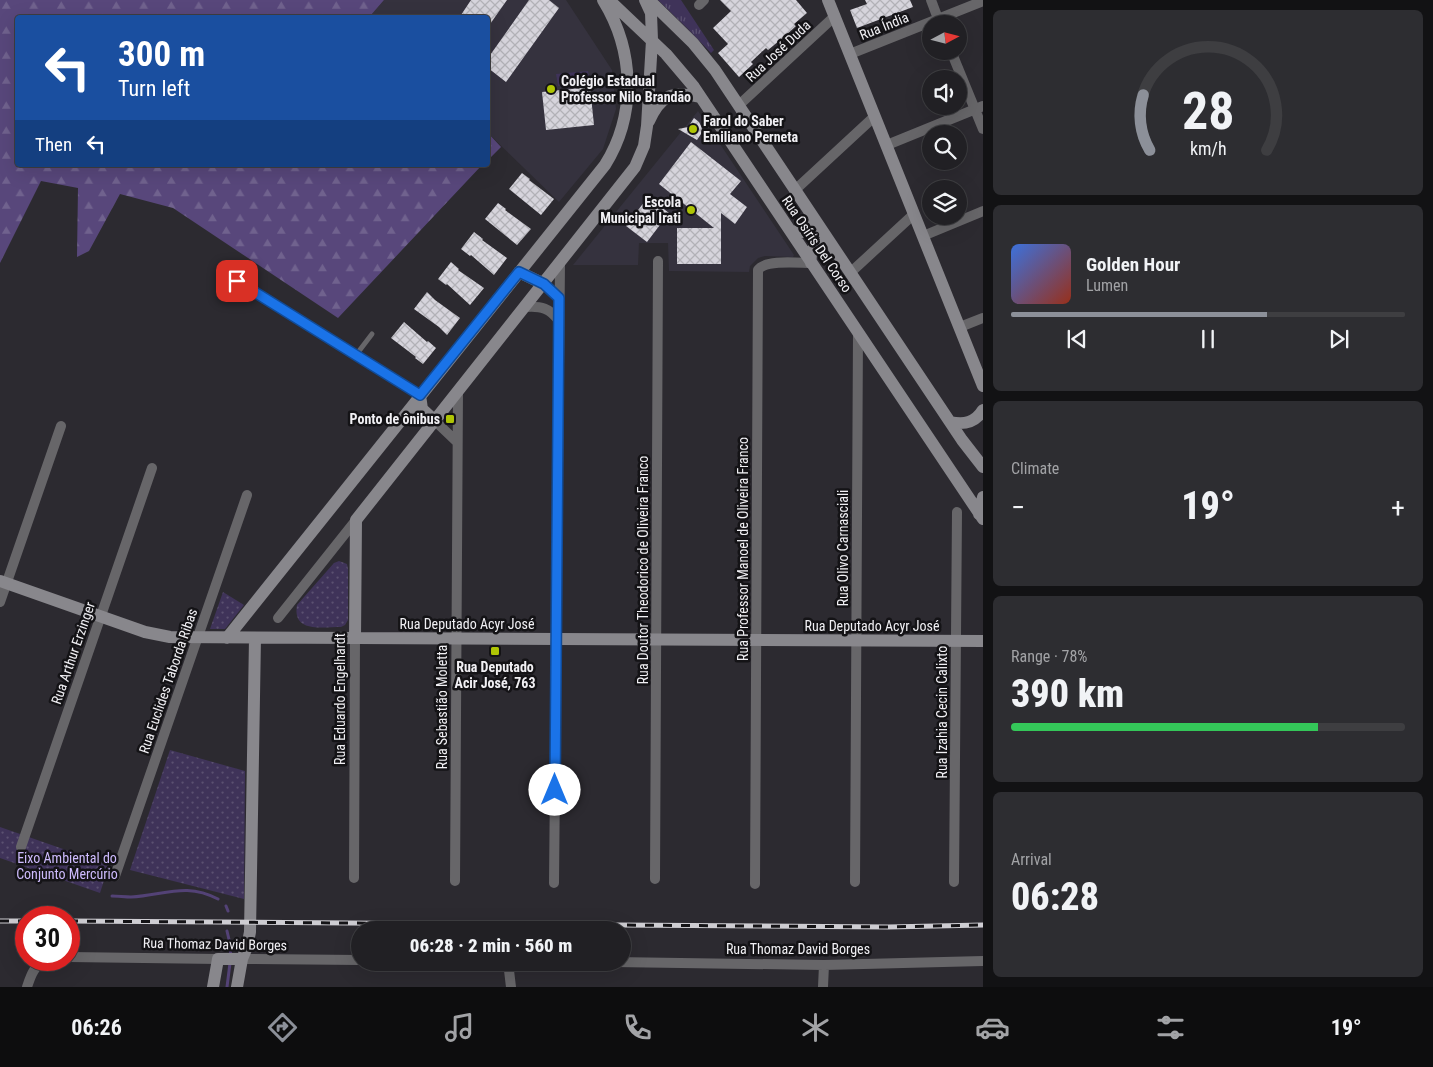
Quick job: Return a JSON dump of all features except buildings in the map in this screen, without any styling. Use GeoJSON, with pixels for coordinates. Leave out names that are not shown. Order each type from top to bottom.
{"type":"FeatureCollection","features":[{"type":"Feature","properties":{"kind":"street"},"geometry":{"type":"LineString","coordinates":[[227,638],[605,165],[618,138],[627,104],[628,73],[622,39],[615,21],[603,0]]}},
{"type":"Feature","properties":{"kind":"street","name":"Rua Osíris Del Corso"},"geometry":{"type":"LineString","coordinates":[[609,0],[678,66],[981,516]]}},
{"type":"Feature","properties":{"kind":"street"},"geometry":{"type":"LineString","coordinates":[[278,618],[632,174],[642,152],[647,126],[652,40],[651,13],[645,0]]}},
{"type":"Feature","properties":{"kind":"street","name":"Rua Osíris Del Corso"},"geometry":{"type":"LineString","coordinates":[[649,0],[705,56],[950,422],[983,467]]}},
{"type":"Feature","properties":{"kind":"street"},"geometry":{"type":"LineString","coordinates":[[828,0],[983,386]]}},
{"type":"Feature","properties":{"kind":"street"},"geometry":{"type":"LineString","coordinates":[[931,0],[937,15]]}},
{"type":"Feature","properties":{"kind":"street","name":"Rua Índia"},"geometry":{"type":"LineString","coordinates":[[952,15],[983,1]]}},
{"type":"Feature","properties":{"kind":"street","name":"Rua José Duda"},"geometry":{"type":"LineString","coordinates":[[739,106],[835,16]]}},
{"type":"Feature","properties":{"kind":"street","name":"Rua Índia"},"geometry":{"type":"LineString","coordinates":[[850,54],[922,27]]}},
{"type":"Feature","properties":{"kind":"street"},"geometry":{"type":"LineString","coordinates":[[955,60],[979,108],[983,130]]}},
{"type":"Feature","properties":{"kind":"street"},"geometry":{"type":"LineString","coordinates":[[647,126],[655,109],[667,97],[674,94],[700,97]]}},
{"type":"Feature","properties":{"kind":"street"},"geometry":{"type":"LineString","coordinates":[[887,145],[979,108]]}},
{"type":"Feature","properties":{"kind":"street"},"geometry":{"type":"LineString","coordinates":[[795,190],[875,116]]}},
{"type":"Feature","properties":{"kind":"street"},"geometry":{"type":"LineString","coordinates":[[923,236],[983,211]]}},
{"type":"Feature","properties":{"kind":"street"},"geometry":{"type":"LineString","coordinates":[[850,273],[914,214]]}},
{"type":"Feature","properties":{"kind":"street"},"geometry":{"type":"LineString","coordinates":[[790,230],[796,233],[803,233],[813,224],[813,217]]}},
{"type":"Feature","properties":{"kind":"street"},"geometry":{"type":"LineString","coordinates":[[811,262],[812,249],[818,244],[825,242],[831,244]]}},
{"type":"Feature","properties":{"kind":"street","name":"Rua Doutor Theodorico de Oliveira Franco"},"geometry":{"type":"LineString","coordinates":[[655,879],[658,261]]}},
{"type":"Feature","properties":{"kind":"street","name":"Rua Professor Manoel de Oliveira Franco"},"geometry":{"type":"LineString","coordinates":[[755,884],[758,270],[760,266],[769,263],[811,262]]}},
{"type":"Feature","properties":{"kind":"street"},"geometry":{"type":"LineString","coordinates":[[554,883],[560,264]]}},
{"type":"Feature","properties":{"kind":"street"},"geometry":{"type":"LineString","coordinates":[[223,272],[420,395]]}},
{"type":"Feature","properties":{"kind":"street"},"geometry":{"type":"LineString","coordinates":[[519,272],[544,284],[559,298]]}},
{"type":"Feature","properties":{"kind":"street"},"geometry":{"type":"LineString","coordinates":[[526,306],[542,307],[549,310],[559,321]]}},
{"type":"Feature","properties":{"kind":"street"},"geometry":{"type":"LineString","coordinates":[[960,327],[983,318]]}},
{"type":"Feature","properties":{"kind":"street","name":"Rua Olivo Carnasciali"},"geometry":{"type":"LineString","coordinates":[[855,882],[858,333]]}},
{"type":"Feature","properties":{"kind":"street"},"geometry":{"type":"LineString","coordinates":[[858,364],[865,358],[873,356]]}},
{"type":"Feature","properties":{"kind":"street","name":"Rua Sebastião Moletta"},"geometry":{"type":"LineString","coordinates":[[455,881],[458,391]]}},
{"type":"Feature","properties":{"kind":"street"},"geometry":{"type":"LineString","coordinates":[[420,395],[422,409],[457,442]]}},
{"type":"Feature","properties":{"kind":"street"},"geometry":{"type":"LineString","coordinates":[[950,422],[958,424],[968,423],[976,419],[983,410]]}},
{"type":"Feature","properties":{"kind":"street"},"geometry":{"type":"LineString","coordinates":[[0,602],[3,582],[61,426]]}},
{"type":"Feature","properties":{"kind":"street","name":"Rua Arthur Erzinger"},"geometry":{"type":"LineString","coordinates":[[21,847],[152,468]]}},
{"type":"Feature","properties":{"kind":"street","name":"Rua Euclides Taborda Ribas"},"geometry":{"type":"LineString","coordinates":[[115,876],[247,495]]}},
{"type":"Feature","properties":{"kind":"street"},"geometry":{"type":"LineString","coordinates":[[981,516],[983,497]]}},
{"type":"Feature","properties":{"kind":"street","name":"Rua Izahia Cecin Calixto"},"geometry":{"type":"LineString","coordinates":[[954,882],[957,512]]}},
{"type":"Feature","properties":{"kind":"street","name":"Rua Eduardo Engelhardt"},"geometry":{"type":"LineString","coordinates":[[354,878],[356,520]]}},
{"type":"Feature","properties":{"kind":"street","name":"Rua Deputado Acyr José"},"geometry":{"type":"LineString","coordinates":[[3,582],[158,635],[227,638],[980,640]]}},
{"type":"Feature","properties":{"kind":"street"},"geometry":{"type":"LineString","coordinates":[[238,987],[250,923],[255,638]]}},
{"type":"Feature","properties":{"kind":"street","name":"Rua Thomaz David Borges"},"geometry":{"type":"LineString","coordinates":[[80,957],[351,960]]}},
{"type":"Feature","properties":{"kind":"street"},"geometry":{"type":"LineString","coordinates":[[213,987],[218,959]]}},
{"type":"Feature","properties":{"kind":"street","name":"Rua Thomaz David Borges"},"geometry":{"type":"LineString","coordinates":[[631,962],[824,964],[983,961]]}},
{"type":"Feature","properties":{"kind":"street"},"geometry":{"type":"LineString","coordinates":[[824,964],[824,987]]}},
{"type":"Feature","properties":{"kind":"street"},"geometry":{"type":"LineString","coordinates":[[27,987],[31,975],[35,971]]}},
{"type":"Feature","properties":{"kind":"street"},"geometry":{"type":"LineString","coordinates":[[509,971],[511,987]]}},
{"type":"Feature","properties":{"kind":"lane"},"geometry":{"type":"LineString","coordinates":[[355,355],[372,334]]}},
{"type":"Feature","properties":{"kind":"shaded area","name":"Colégio Estadual Professor Nilo Brandão"},"geometry":{"type":"Polygon","coordinates":[[[384,0],[566,0],[612,70],[616,109],[603,149],[559,202],[490,135],[490,15],[371,15],[384,0]]]}},
{"type":"Feature","properties":{"kind":"shaded area","name":"Escola Municipal Irati"},"geometry":{"type":"Polygon","coordinates":[[[698,111],[794,255],[793,257],[765,256],[758,258],[750,266],[749,272],[669,271],[668,243],[639,243],[638,265],[573,265],[698,111]]]}},
{"type":"Feature","properties":{"kind":"green space"},"geometry":{"type":"Polygon","coordinates":[[[0,0],[384,0],[371,15],[15,15],[15,167],[480,167],[338,318],[173,208],[120,194],[89,251],[77,257],[78,188],[41,181],[0,263],[0,0]]]}},
{"type":"Feature","properties":{"kind":"green space"},"geometry":{"type":"Polygon","coordinates":[[[658,0],[681,0],[714,50],[711,53],[658,0]]]}},
{"type":"Feature","properties":{"kind":"green space"},"geometry":{"type":"Polygon","coordinates":[[[588,71],[590,82],[558,86],[556,74],[588,71]]]}},
{"type":"Feature","properties":{"kind":"green space"},"geometry":{"type":"Polygon","coordinates":[[[490,135],[501,147],[490,158],[490,135]]]}},
{"type":"Feature","properties":{"kind":"green space"},"geometry":{"type":"Polygon","coordinates":[[[339,561],[347,564],[348,569],[348,620],[341,627],[317,627],[304,624],[299,620],[297,605],[334,563],[339,561]]]}},
{"type":"Feature","properties":{"kind":"green space"},"geometry":{"type":"Polygon","coordinates":[[[223,592],[244,605],[225,629],[210,629],[223,592]]]}},
{"type":"Feature","properties":{"kind":"green space"},"geometry":{"type":"Polygon","coordinates":[[[170,750],[245,771],[244,899],[130,870],[170,750]]]}},
{"type":"Feature","properties":{"kind":"green space","name":"Eixo Ambiental do Conjunto Mercúrio"},"geometry":{"type":"Polygon","coordinates":[[[0,827],[109,865],[100,893],[0,858],[0,827]]]}},
{"type":"Feature","properties":{"kind":"waterway"},"geometry":{"type":"LineString","coordinates":[[112,896],[131,897],[185,890],[196,891],[218,899]]}},
{"type":"Feature","properties":{"kind":"waterway"},"geometry":{"type":"LineString","coordinates":[[226,906],[228,911]]}},
{"type":"Feature","properties":{"kind":"waterway"},"geometry":{"type":"LineString","coordinates":[[227,931],[231,948],[230,957]]}},
{"type":"Feature","properties":{"kind":"waterway"},"geometry":{"type":"LineString","coordinates":[[227,987],[230,963]]}},
{"type":"Feature","properties":{"kind":"railway"},"geometry":{"type":"LineString","coordinates":[[0,921],[15,921]]}},
{"type":"Feature","properties":{"kind":"railway"},"geometry":{"type":"LineString","coordinates":[[80,921],[888,927],[983,925]]}},
{"type":"Feature","properties":{"kind":"place","name":"Colégio Estadual Professor Nilo Brandão"},"geometry":{"type":"Point","coordinates":[551,89]}},
{"type":"Feature","properties":{"kind":"place","name":"Farol do Saber Emiliano Perneta"},"geometry":{"type":"Point","coordinates":[693,129]}},
{"type":"Feature","properties":{"kind":"place","name":"Escola Municipal Irati"},"geometry":{"type":"Point","coordinates":[691,210]}},
{"type":"Feature","properties":{"kind":"place","name":"Ponto de ônibus"},"geometry":{"type":"Point","coordinates":[450,419]}},
{"type":"Feature","properties":{"kind":"place","name":"Rua Deputado Acir José, 763"},"geometry":{"type":"Point","coordinates":[495,651]}},
{"type":"Feature","properties":{"kind":"route"},"geometry":{"type":"LineString","coordinates":[[237,281],[420,395],[519,272],[544,284],[559,298],[555,790]]}}]}
